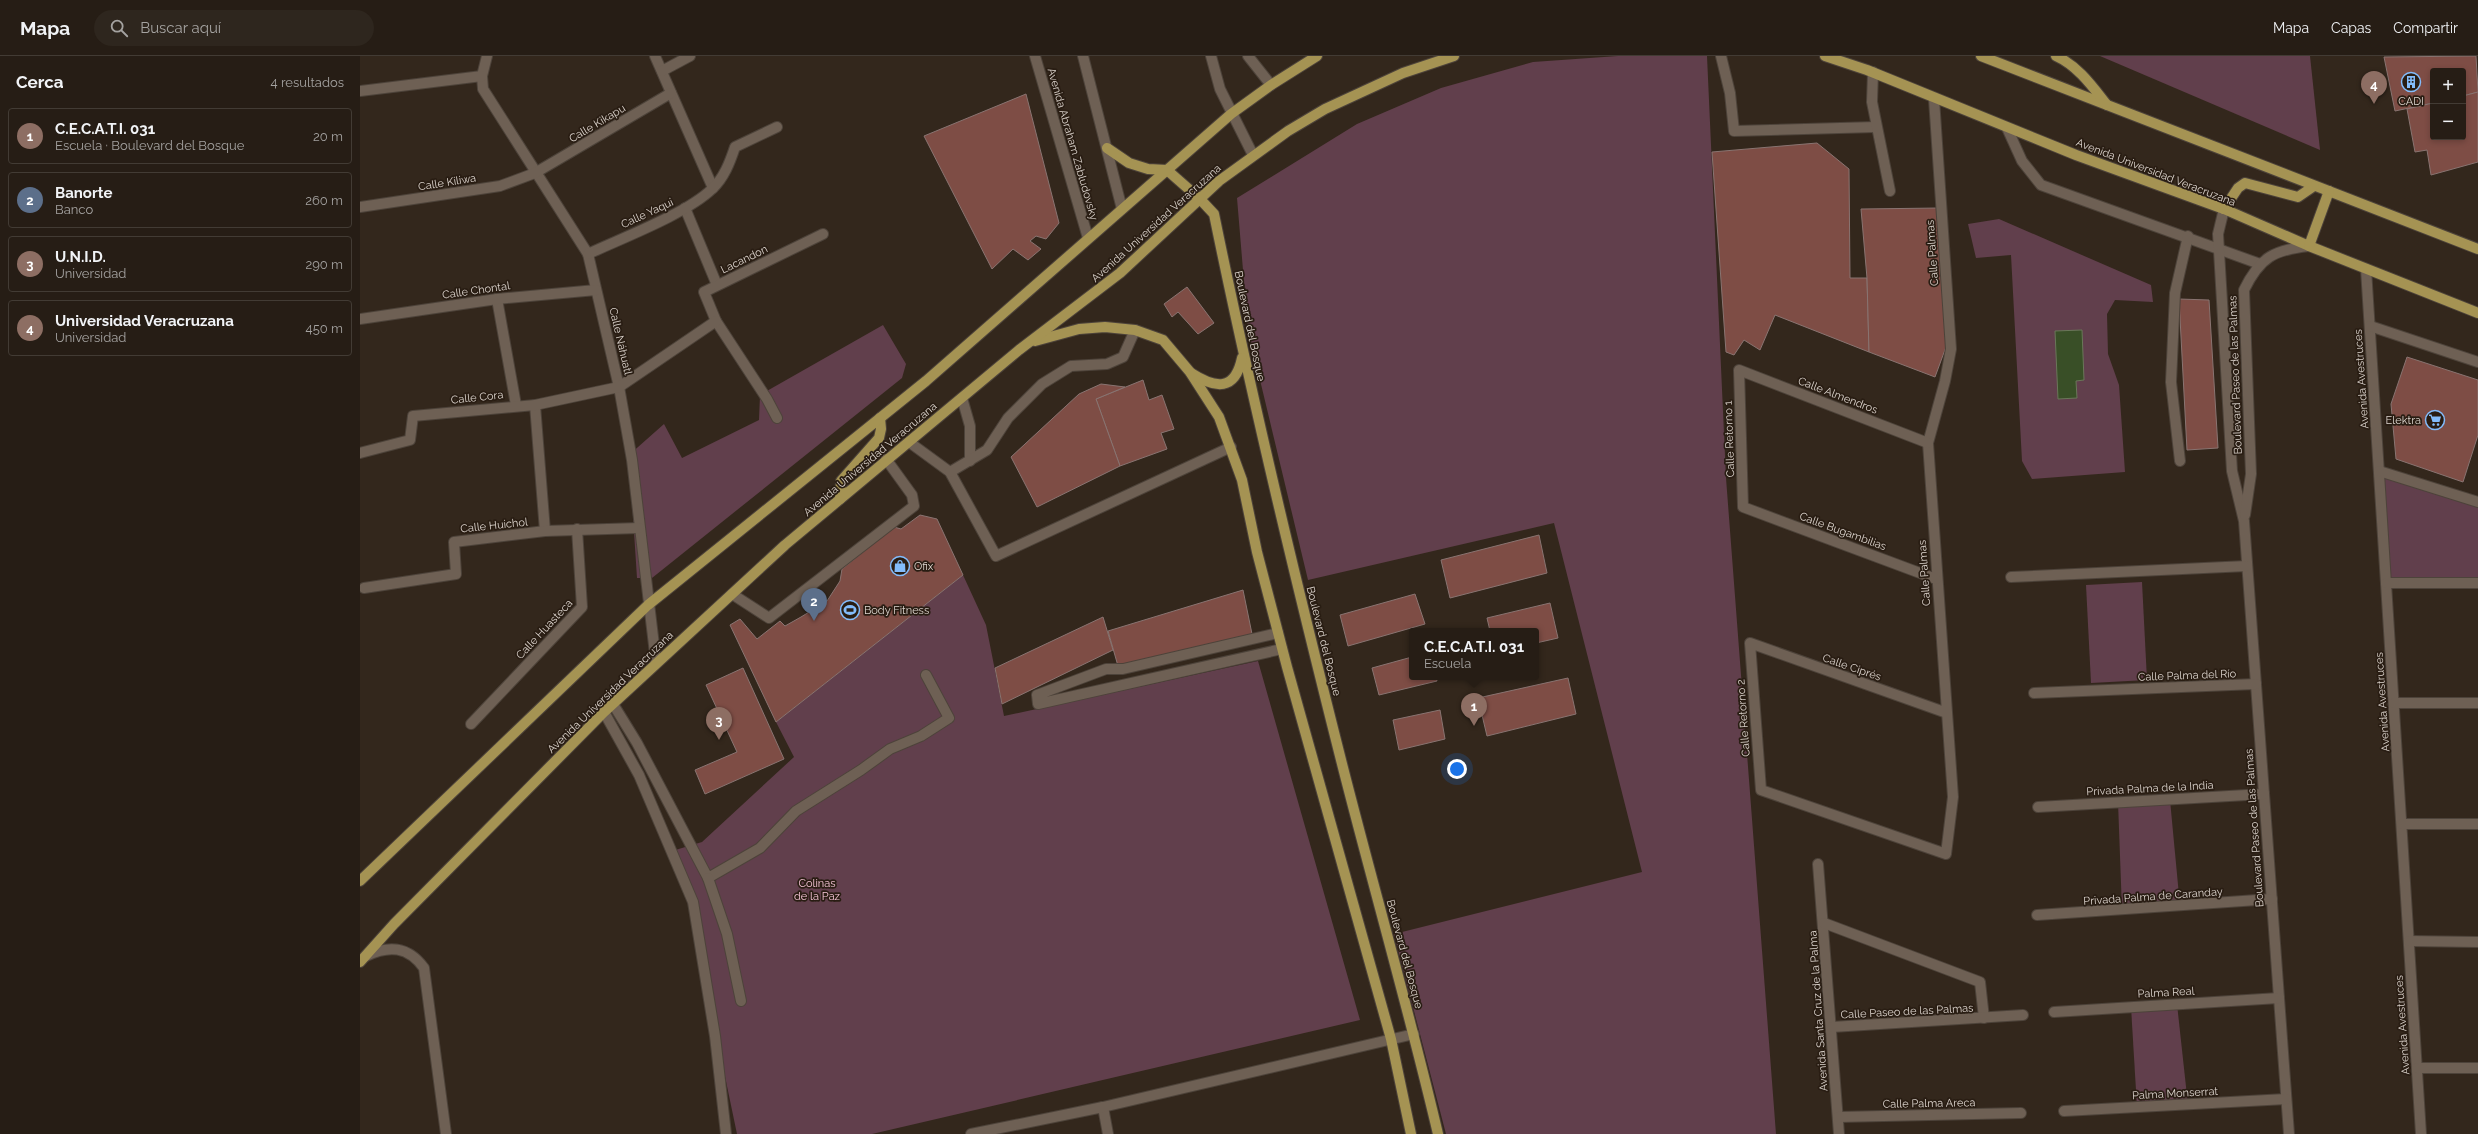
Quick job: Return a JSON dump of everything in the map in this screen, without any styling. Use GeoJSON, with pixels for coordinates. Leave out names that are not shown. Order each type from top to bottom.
{"type":"FeatureCollection","features":[{"type":"Feature","properties":{"kind":"main road"},"geometry":{"type":"LineString","coordinates":[[360,881],[648,605],[926,381],[1088,238],[1232,114],[1271,85],[1317,56]]}},
{"type":"Feature","properties":{"kind":"main road","name":"Avenida Universidad Veracruzana"},"geometry":{"type":"LineString","coordinates":[[363,959],[394,924],[604,712],[656,662],[785,545],[886,459],[909,442],[1029,342],[1120,273],[1219,181],[1288,131],[1364,90],[1454,56]]}},
{"type":"Feature","properties":{"kind":"main road","name":"Avenida Universidad Veracruzana"},"geometry":{"type":"LineString","coordinates":[[1825,56],[1873,72],[1934,99],[2007,128],[2176,193],[2224,209],[2309,246],[2478,313]]}},
{"type":"Feature","properties":{"kind":"main road"},"geometry":{"type":"LineString","coordinates":[[1981,56],[2478,249]]}},
{"type":"Feature","properties":{"kind":"main road"},"geometry":{"type":"LineString","coordinates":[[2056,56],[2066,60],[2088,81],[2107,105]]}},
{"type":"Feature","properties":{"kind":"main road"},"geometry":{"type":"LineString","coordinates":[[1107,148],[1129,163],[1148,169],[1167,170]]}},
{"type":"Feature","properties":{"kind":"main road","name":"Boulevard del Bosque"},"geometry":{"type":"LineString","coordinates":[[1167,170],[1200,199],[1214,214],[1242,354],[1339,752],[1414,1034],[1438,1134]]}},
{"type":"Feature","properties":{"kind":"main road"},"geometry":{"type":"LineString","coordinates":[[2224,209],[2238,188],[2245,183],[2298,197],[2314,186]]}},
{"type":"Feature","properties":{"kind":"main road"},"geometry":{"type":"LineString","coordinates":[[2309,246],[2329,191]]}},
{"type":"Feature","properties":{"kind":"main road"},"geometry":{"type":"LineString","coordinates":[[1029,342],[1080,329],[1105,327],[1135,330],[1163,340],[1190,372],[1219,417],[1242,480],[1282,649],[1391,1039],[1411,1134]]}},
{"type":"Feature","properties":{"kind":"main road"},"geometry":{"type":"LineString","coordinates":[[1190,372],[1212,384],[1224,384],[1232,381],[1239,371],[1242,354]]}},
{"type":"Feature","properties":{"kind":"main road"},"geometry":{"type":"LineString","coordinates":[[840,499],[841,481],[879,438],[880,418]]}},
{"type":"Feature","properties":{"kind":"street","name":"Calle Náhuatl"},"geometry":{"type":"LineString","coordinates":[[487,56],[482,76],[483,89],[535,173],[588,254],[619,387],[632,460],[648,605],[656,662]]}},
{"type":"Feature","properties":{"kind":"street"},"geometry":{"type":"LineString","coordinates":[[655,56],[713,188]]}},
{"type":"Feature","properties":{"kind":"street"},"geometry":{"type":"LineString","coordinates":[[662,71],[690,56]]}},
{"type":"Feature","properties":{"kind":"street","name":"Avenida Abraham Zabludovsky"},"geometry":{"type":"LineString","coordinates":[[1035,56],[1088,238]]}},
{"type":"Feature","properties":{"kind":"street"},"geometry":{"type":"LineString","coordinates":[[1083,56],[1122,209]]}},
{"type":"Feature","properties":{"kind":"street"},"geometry":{"type":"LineString","coordinates":[[1212,56],[1220,89],[1253,155]]}},
{"type":"Feature","properties":{"kind":"street"},"geometry":{"type":"LineString","coordinates":[[1248,56],[1271,85]]}},
{"type":"Feature","properties":{"kind":"street"},"geometry":{"type":"LineString","coordinates":[[1721,56],[1730,94],[1734,131],[1876,127]]}},
{"type":"Feature","properties":{"kind":"street"},"geometry":{"type":"LineString","coordinates":[[1873,72],[1872,102],[1890,191]]}},
{"type":"Feature","properties":{"kind":"street"},"geometry":{"type":"LineString","coordinates":[[360,91],[482,76]]}},
{"type":"Feature","properties":{"kind":"street","name":"Calle Kikapu"},"geometry":{"type":"LineString","coordinates":[[535,173],[671,93]]}},
{"type":"Feature","properties":{"kind":"street","name":"Calle Palmas"},"geometry":{"type":"LineString","coordinates":[[1761,790],[1946,854],[1952,797],[1936,579],[1928,443],[1945,381],[1951,349],[1934,99]]}},
{"type":"Feature","properties":{"kind":"street","name":"Calle Yaqui"},"geometry":{"type":"LineString","coordinates":[[588,254],[684,208],[713,188],[728,168],[735,147],[777,127]]}},
{"type":"Feature","properties":{"kind":"street"},"geometry":{"type":"LineString","coordinates":[[2007,128],[2022,161],[2041,185],[2188,236],[2260,264]]}},
{"type":"Feature","properties":{"kind":"street","name":"Calle Kiliwa"},"geometry":{"type":"LineString","coordinates":[[360,207],[500,186],[535,173]]}},
{"type":"Feature","properties":{"kind":"street"},"geometry":{"type":"LineString","coordinates":[[684,208],[717,285]]}},
{"type":"Feature","properties":{"kind":"street","name":"Boulevard Paseo de las Palmas"},"geometry":{"type":"LineString","coordinates":[[2224,209],[2218,234],[2232,471],[2244,521],[2289,1134]]}},
{"type":"Feature","properties":{"kind":"street","name":"Lacandon"},"geometry":{"type":"LineString","coordinates":[[716,321],[704,292],[823,234]]}},
{"type":"Feature","properties":{"kind":"street"},"geometry":{"type":"LineString","coordinates":[[2180,461],[2171,382],[2175,293],[2188,236]]}},
{"type":"Feature","properties":{"kind":"street","name":"Boulevard Paseo de las Palmas"},"geometry":{"type":"LineString","coordinates":[[2244,521],[2251,474],[2244,290],[2253,271],[2267,257],[2277,252],[2309,246]]}},
{"type":"Feature","properties":{"kind":"street","name":"Avenida Avestruces"},"geometry":{"type":"LineString","coordinates":[[2366,269],[2421,1134]]}},
{"type":"Feature","properties":{"kind":"street","name":"Calle Chontal"},"geometry":{"type":"LineString","coordinates":[[360,319],[497,298],[596,290]]}},
{"type":"Feature","properties":{"kind":"street"},"geometry":{"type":"LineString","coordinates":[[497,298],[516,405]]}},
{"type":"Feature","properties":{"kind":"street"},"geometry":{"type":"LineString","coordinates":[[619,387],[716,321],[767,398],[777,418]]}},
{"type":"Feature","properties":{"kind":"street"},"geometry":{"type":"LineString","coordinates":[[2370,326],[2478,362]]}},
{"type":"Feature","properties":{"kind":"street"},"geometry":{"type":"LineString","coordinates":[[950,472],[987,450],[1008,418],[1042,384],[1071,366],[1107,364],[1123,357],[1135,330]]}},
{"type":"Feature","properties":{"kind":"street","name":"Calle Almendros"},"geometry":{"type":"LineString","coordinates":[[1739,370],[1928,443]]}},
{"type":"Feature","properties":{"kind":"street","name":"Calle Retorno 1"},"geometry":{"type":"LineString","coordinates":[[1739,370],[1743,507]]}},
{"type":"Feature","properties":{"kind":"street","name":"Calle Cora"},"geometry":{"type":"LineString","coordinates":[[360,453],[410,440],[413,416],[516,405],[536,405],[619,387]]}},
{"type":"Feature","properties":{"kind":"street"},"geometry":{"type":"LineString","coordinates":[[962,398],[970,426],[970,460]]}},
{"type":"Feature","properties":{"kind":"street"},"geometry":{"type":"LineString","coordinates":[[536,405],[545,532]]}},
{"type":"Feature","properties":{"kind":"street"},"geometry":{"type":"LineString","coordinates":[[909,442],[950,472],[996,556],[1231,447]]}},
{"type":"Feature","properties":{"kind":"street"},"geometry":{"type":"LineString","coordinates":[[732,594],[769,618],[914,506],[912,495],[886,459]]}},
{"type":"Feature","properties":{"kind":"street"},"geometry":{"type":"LineString","coordinates":[[2379,471],[2478,502]]}},
{"type":"Feature","properties":{"kind":"street","name":"Calle Bugambilias"},"geometry":{"type":"LineString","coordinates":[[1743,507],[1936,579]]}},
{"type":"Feature","properties":{"kind":"street","name":"Calle Huichol"},"geometry":{"type":"LineString","coordinates":[[364,588],[456,574],[454,542],[577,529],[639,528]]}},
{"type":"Feature","properties":{"kind":"street","name":"Calle Huasteca"},"geometry":{"type":"LineString","coordinates":[[471,724],[582,607],[577,529]]}},
{"type":"Feature","properties":{"kind":"street"},"geometry":{"type":"LineString","coordinates":[[2011,577],[2247,566]]}},
{"type":"Feature","properties":{"kind":"street"},"geometry":{"type":"LineString","coordinates":[[2386,583],[2478,583]]}},
{"type":"Feature","properties":{"kind":"street"},"geometry":{"type":"LineString","coordinates":[[1278,633],[1123,669],[1106,669],[1037,695],[1038,704],[1282,649]]}},
{"type":"Feature","properties":{"kind":"street","name":"Calle Ciprés"},"geometry":{"type":"LineString","coordinates":[[1750,644],[1947,713]]}},
{"type":"Feature","properties":{"kind":"street","name":"Calle Retorno 2"},"geometry":{"type":"LineString","coordinates":[[1750,644],[1761,790]]}},
{"type":"Feature","properties":{"kind":"street"},"geometry":{"type":"LineString","coordinates":[[1196,652],[1200,668]]}},
{"type":"Feature","properties":{"kind":"street"},"geometry":{"type":"LineString","coordinates":[[1148,663],[1153,678]]}},
{"type":"Feature","properties":{"kind":"street"},"geometry":{"type":"LineString","coordinates":[[708,878],[760,848],[796,811],[861,770],[890,749],[921,736],[949,718],[926,675]]}},
{"type":"Feature","properties":{"kind":"street","name":"Calle Palma del Río"},"geometry":{"type":"LineString","coordinates":[[2034,693],[2256,684]]}},
{"type":"Feature","properties":{"kind":"street"},"geometry":{"type":"LineString","coordinates":[[2394,703],[2478,703]]}},
{"type":"Feature","properties":{"kind":"street"},"geometry":{"type":"LineString","coordinates":[[613,704],[637,744],[708,878],[727,934],[741,1001]]}},
{"type":"Feature","properties":{"kind":"street"},"geometry":{"type":"LineString","coordinates":[[604,712],[639,775],[693,902],[715,1036],[726,1134]]}},
{"type":"Feature","properties":{"kind":"street","name":"Privada Palma de la India"},"geometry":{"type":"LineString","coordinates":[[2038,807],[2264,794]]}},
{"type":"Feature","properties":{"kind":"street"},"geometry":{"type":"LineString","coordinates":[[2402,824],[2478,824]]}},
{"type":"Feature","properties":{"kind":"street"},"geometry":{"type":"LineString","coordinates":[[1818,864],[1824,922]]}},
{"type":"Feature","properties":{"kind":"street","name":"Privada Palma de Caranday"},"geometry":{"type":"LineString","coordinates":[[2037,915],[2272,899]]}},
{"type":"Feature","properties":{"kind":"street","name":"Avenida Santa Cruz de la Palma"},"geometry":{"type":"LineString","coordinates":[[1839,1134],[1824,922],[1980,982],[1984,1018]]}},
{"type":"Feature","properties":{"kind":"street"},"geometry":{"type":"LineString","coordinates":[[2409,941],[2478,942]]}},
{"type":"Feature","properties":{"kind":"street"},"geometry":{"type":"LineString","coordinates":[[363,959],[378,950],[391,948],[404,951],[416,957],[424,968],[446,1134]]}},
{"type":"Feature","properties":{"kind":"street","name":"Palma Real"},"geometry":{"type":"LineString","coordinates":[[2054,1012],[2279,998]]}},
{"type":"Feature","properties":{"kind":"street","name":"Calle Paseo de las Palmas"},"geometry":{"type":"LineString","coordinates":[[1832,1027],[2023,1015]]}},
{"type":"Feature","properties":{"kind":"street"},"geometry":{"type":"LineString","coordinates":[[971,1134],[1103,1107],[1414,1034]]}},
{"type":"Feature","properties":{"kind":"street"},"geometry":{"type":"LineString","coordinates":[[2417,1068],[2478,1068]]}},
{"type":"Feature","properties":{"kind":"street","name":"Palma Monserrat"},"geometry":{"type":"LineString","coordinates":[[2064,1111],[2286,1098]]}},
{"type":"Feature","properties":{"kind":"street"},"geometry":{"type":"LineString","coordinates":[[1103,1107],[1108,1134]]}},
{"type":"Feature","properties":{"kind":"street","name":"Calle Palma Areca"},"geometry":{"type":"LineString","coordinates":[[1838,1117],[2021,1113]]}},
{"type":"Feature","properties":{"kind":"green space"},"geometry":{"type":"Polygon","coordinates":[[[1618,56],[1707,56],[1726,478],[1776,1134],[1446,1134],[1394,934],[1642,872],[1554,523],[1308,580],[1248,330],[1237,198],[1357,124],[1441,88],[1533,62],[1618,56]]]}},
{"type":"Feature","properties":{"kind":"green space"},"geometry":{"type":"Polygon","coordinates":[[[2100,56],[2310,56],[2320,150],[2100,56]]]}},
{"type":"Feature","properties":{"kind":"green space"},"geometry":{"type":"Polygon","coordinates":[[[1999,219],[2151,285],[2153,302],[2115,300],[2107,314],[2108,354],[2119,385],[2125,472],[2032,479],[2022,461],[2011,255],[1976,258],[1968,224],[1999,219]]]}},
{"type":"Feature","properties":{"kind":"green space"},"geometry":{"type":"Polygon","coordinates":[[[883,325],[906,364],[902,378],[652,578],[637,578],[629,455],[664,424],[682,458],[759,420],[760,395],[883,325]]]}},
{"type":"Feature","properties":{"kind":"green space"},"geometry":{"type":"Polygon","coordinates":[[[2379,471],[2478,502],[2478,583],[2386,583],[2379,471]]]}},
{"type":"Feature","properties":{"kind":"green space","name":"Colinas de la Paz"},"geometry":{"type":"Polygon","coordinates":[[[963,575],[986,625],[1004,716],[1258,661],[1360,1020],[872,1134],[737,1134],[713,1019],[700,945],[672,851],[702,842],[794,757],[776,722],[963,575]]]}},
{"type":"Feature","properties":{"kind":"green space"},"geometry":{"type":"Polygon","coordinates":[[[2142,582],[2147,680],[2091,683],[2086,585],[2142,582]]]}},
{"type":"Feature","properties":{"kind":"green space"},"geometry":{"type":"Polygon","coordinates":[[[2170,800],[2180,906],[2122,910],[2118,802],[2170,800]]]}},
{"type":"Feature","properties":{"kind":"green space"},"geometry":{"type":"Polygon","coordinates":[[[2177,1004],[2188,1105],[2137,1107],[2131,1007],[2177,1004]]]}},
{"type":"Feature","properties":{"kind":"shaded area"},"geometry":{"type":"Polygon","coordinates":[[[2082,330],[2084,380],[2076,381],[2077,398],[2058,399],[2055,331],[2082,330]]]}},
{"type":"Feature","properties":{"kind":"building","name":"CADI"},"geometry":{"type":"Polygon","coordinates":[[[2476,56],[2478,92],[2466,95],[2466,68],[2430,68],[2430,104],[2395,111],[2384,57],[2476,56]]]}},
{"type":"Feature","properties":{"kind":"building"},"geometry":{"type":"Polygon","coordinates":[[[2478,92],[2478,162],[2431,175],[2427,150],[2415,152],[2407,109],[2430,104],[2430,140],[2466,140],[2466,95],[2478,92]]]}},
{"type":"Feature","properties":{"kind":"building"},"geometry":{"type":"Polygon","coordinates":[[[1026,94],[1059,223],[1046,239],[1036,236],[1030,241],[1041,249],[1028,260],[1013,249],[992,269],[924,136],[1026,94]]]}},
{"type":"Feature","properties":{"kind":"building"},"geometry":{"type":"Polygon","coordinates":[[[1817,143],[1849,169],[1850,278],[1867,278],[1869,352],[1775,315],[1760,350],[1744,340],[1734,355],[1726,352],[1712,152],[1817,143]]]}},
{"type":"Feature","properties":{"kind":"building"},"geometry":{"type":"Polygon","coordinates":[[[1939,208],[1946,347],[1935,377],[1869,352],[1867,278],[1861,209],[1939,208]]]}},
{"type":"Feature","properties":{"kind":"building"},"geometry":{"type":"Polygon","coordinates":[[[1187,287],[1214,323],[1198,334],[1178,312],[1172,317],[1164,304],[1187,287]]]}},
{"type":"Feature","properties":{"kind":"building"},"geometry":{"type":"Polygon","coordinates":[[[2179,299],[2209,300],[2218,448],[2187,450],[2179,299]]]}},
{"type":"Feature","properties":{"kind":"building","name":"Elektra"},"geometry":{"type":"Polygon","coordinates":[[[2407,357],[2478,380],[2478,435],[2463,482],[2396,459],[2391,404],[2407,357]]]}},
{"type":"Feature","properties":{"kind":"building"},"geometry":{"type":"Polygon","coordinates":[[[1143,380],[1149,400],[1162,395],[1174,429],[1161,433],[1167,449],[1120,466],[1096,399],[1143,380]]]}},
{"type":"Feature","properties":{"kind":"building"},"geometry":{"type":"Polygon","coordinates":[[[1101,384],[1125,387],[1096,399],[1120,466],[1037,507],[1011,457],[1079,394],[1101,384]]]}},
{"type":"Feature","properties":{"kind":"building"},"geometry":{"type":"Polygon","coordinates":[[[920,515],[937,519],[963,575],[776,722],[730,625],[740,619],[757,639],[780,621],[785,626],[801,617],[827,601],[840,581],[842,569],[894,527],[901,529],[920,515]]]}},
{"type":"Feature","properties":{"kind":"building"},"geometry":{"type":"Polygon","coordinates":[[[1539,535],[1547,573],[1450,598],[1441,560],[1539,535]]]}},
{"type":"Feature","properties":{"kind":"building"},"geometry":{"type":"Polygon","coordinates":[[[1243,590],[1252,634],[1118,666],[1108,631],[1243,590]]]}},
{"type":"Feature","properties":{"kind":"building"},"geometry":{"type":"Polygon","coordinates":[[[1415,594],[1425,624],[1348,646],[1340,615],[1415,594]]]}},
{"type":"Feature","properties":{"kind":"building"},"geometry":{"type":"Polygon","coordinates":[[[1550,603],[1558,638],[1539,642],[1539,628],[1489,628],[1487,618],[1550,603]]]}},
{"type":"Feature","properties":{"kind":"building"},"geometry":{"type":"Polygon","coordinates":[[[1103,617],[1113,650],[1002,704],[995,668],[1103,617]]]}},
{"type":"Feature","properties":{"kind":"building"},"geometry":{"type":"Polygon","coordinates":[[[1409,658],[1409,680],[1437,681],[1379,695],[1372,668],[1409,658]]]}},
{"type":"Feature","properties":{"kind":"building"},"geometry":{"type":"Polygon","coordinates":[[[743,668],[784,759],[705,794],[695,770],[737,752],[706,685],[743,668]]]}},
{"type":"Feature","properties":{"kind":"building"},"geometry":{"type":"Polygon","coordinates":[[[1568,678],[1576,714],[1487,736],[1478,698],[1568,678]]]}},
{"type":"Feature","properties":{"kind":"building"},"geometry":{"type":"Polygon","coordinates":[[[1440,710],[1445,739],[1399,750],[1393,720],[1440,710]]]}},
{"type":"Feature","properties":{"kind":"place","name":"CADI"},"geometry":{"type":"Point","coordinates":[2411,82]}},
{"type":"Feature","properties":{"kind":"place","name":"Universidad Veracruzana"},"geometry":{"type":"Point","coordinates":[2374,104]}},
{"type":"Feature","properties":{"kind":"place","name":"Elektra"},"geometry":{"type":"Point","coordinates":[2435,420]}},
{"type":"Feature","properties":{"kind":"place","name":"Ofix"},"geometry":{"type":"Point","coordinates":[900,566]}},
{"type":"Feature","properties":{"kind":"place","name":"Body Fitness"},"geometry":{"type":"Point","coordinates":[850,610]}},
{"type":"Feature","properties":{"kind":"place","name":"Banorte"},"geometry":{"type":"Point","coordinates":[814,621]}},
{"type":"Feature","properties":{"kind":"place","name":"C.E.C.A.T.I. 031"},"geometry":{"type":"Point","coordinates":[1474,726]}},
{"type":"Feature","properties":{"kind":"place","name":"U.N.I.D."},"geometry":{"type":"Point","coordinates":[719,740]}}]}
